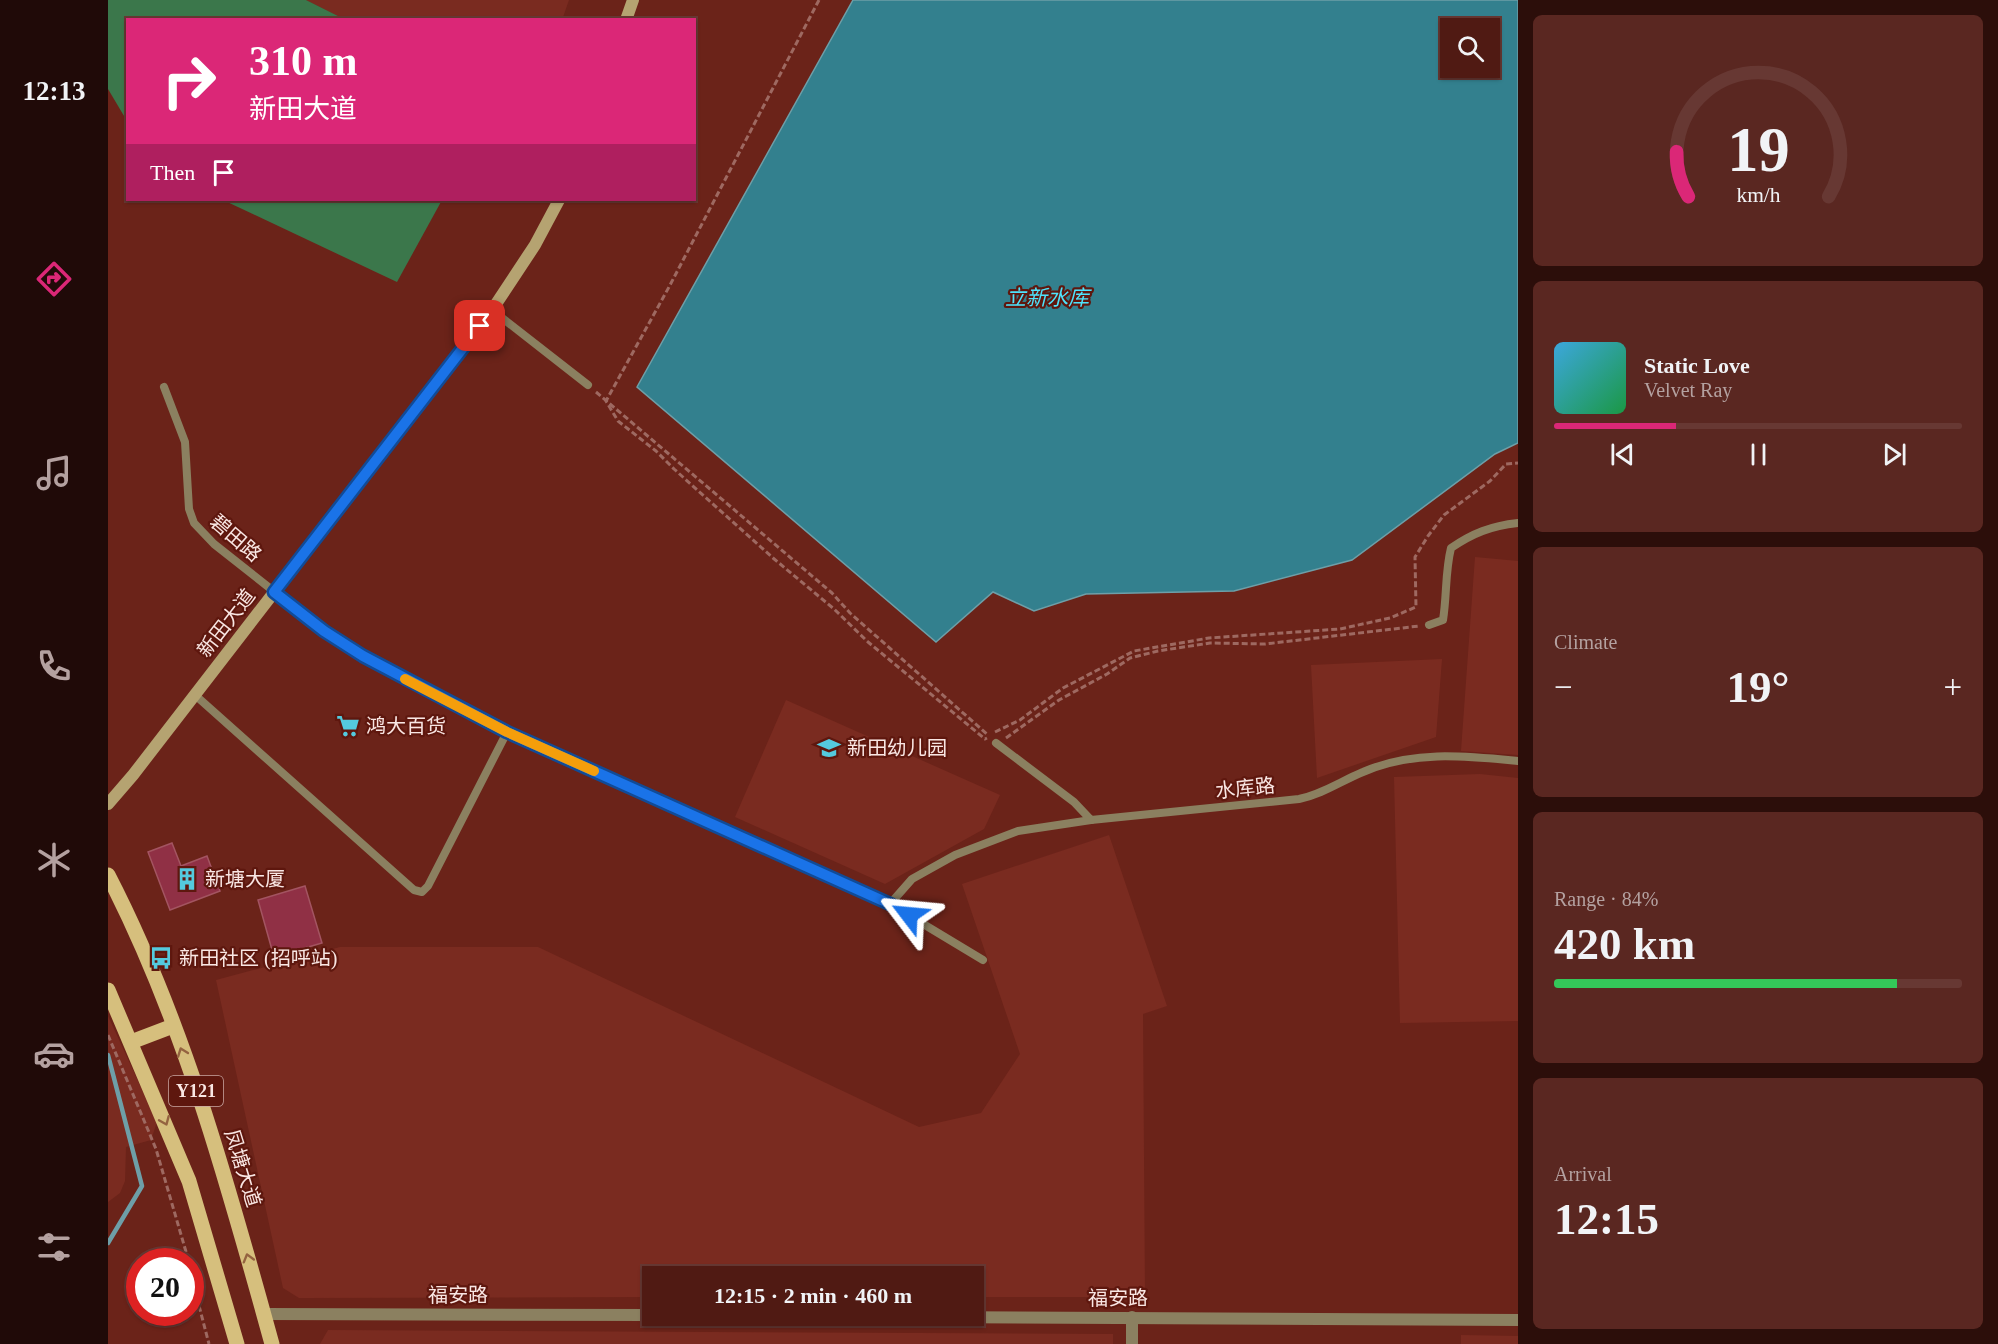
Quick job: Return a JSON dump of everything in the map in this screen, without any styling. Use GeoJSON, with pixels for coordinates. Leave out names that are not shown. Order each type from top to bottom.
{"type":"FeatureCollection","features":[{"type":"Feature","properties":{"kind":"main road","name":"凤塘大道"},"geometry":{"type":"LineString","coordinates":[[108,875],[134,929],[172,1026],[224,1178],[272,1344]]}},
{"type":"Feature","properties":{"kind":"main road","name":"Y121"},"geometry":{"type":"LineString","coordinates":[[108,990],[189,1181],[237,1344]]}},
{"type":"Feature","properties":{"kind":"main road"},"geometry":{"type":"LineString","coordinates":[[131,1042],[172,1026]]}},
{"type":"Feature","properties":{"kind":"street"},"geometry":{"type":"LineString","coordinates":[[627,18],[633,0]]}},
{"type":"Feature","properties":{"kind":"street","name":"新田大道"},"geometry":{"type":"LineString","coordinates":[[108,804],[492,310],[535,245],[558,201]]}},
{"type":"Feature","properties":{"kind":"street","name":"福安路"},"geometry":{"type":"LineString","coordinates":[[264,1314],[642,1315]]}},
{"type":"Feature","properties":{"kind":"street","name":"福安路"},"geometry":{"type":"LineString","coordinates":[[984,1317],[1518,1320]]}},
{"type":"Feature","properties":{"kind":"street"},"geometry":{"type":"LineString","coordinates":[[1132,1317],[1132,1344]]}},
{"type":"Feature","properties":{"kind":"lane"},"geometry":{"type":"LineString","coordinates":[[492,310],[588,385]]}},
{"type":"Feature","properties":{"kind":"lane","name":"碧田路"},"geometry":{"type":"LineString","coordinates":[[164,387],[185,442],[189,509],[194,523],[214,544],[324,631],[363,656],[507,732],[890,904],[983,960]]}},
{"type":"Feature","properties":{"kind":"lane"},"geometry":{"type":"LineString","coordinates":[[1429,625],[1443,620],[1447,596],[1446,571],[1451,548],[1473,533],[1495,525],[1518,523]]}},
{"type":"Feature","properties":{"kind":"lane"},"geometry":{"type":"LineString","coordinates":[[195,695],[414,890],[422,892],[428,886],[507,732]]}},
{"type":"Feature","properties":{"kind":"lane"},"geometry":{"type":"LineString","coordinates":[[993,740],[1074,801],[1091,820]]}},
{"type":"Feature","properties":{"kind":"lane","name":"水库路"},"geometry":{"type":"LineString","coordinates":[[890,904],[912,879],[955,855],[1018,831],[1091,820],[1299,799],[1318,795],[1364,771],[1410,758],[1453,755],[1518,761]]}},
{"type":"Feature","properties":{"kind":"path"},"geometry":{"type":"LineString","coordinates":[[606,401],[669,287],[819,0]]}},
{"type":"Feature","properties":{"kind":"path"},"geometry":{"type":"LineString","coordinates":[[588,385],[832,593],[850,613],[993,740]]}},
{"type":"Feature","properties":{"kind":"path"},"geometry":{"type":"LineString","coordinates":[[606,401],[618,421],[656,451],[868,642],[985,739],[993,740],[1012,735],[1059,700],[1107,674],[1130,658],[1149,653],[1193,644],[1265,644],[1429,625]]}},
{"type":"Feature","properties":{"kind":"path"},"geometry":{"type":"LineString","coordinates":[[993,740],[1063,688],[1134,651],[1209,638],[1340,629],[1390,618],[1416,607],[1415,557],[1428,536],[1444,514],[1490,481],[1506,464],[1518,462]]}},
{"type":"Feature","properties":{"kind":"path"},"geometry":{"type":"LineString","coordinates":[[108,1035],[156,1149],[185,1248]]}},
{"type":"Feature","properties":{"kind":"path"},"geometry":{"type":"LineString","coordinates":[[204,1326],[208,1344]]}},
{"type":"Feature","properties":{"kind":"shaded area"},"geometry":{"type":"Polygon","coordinates":[[[306,0],[569,0],[563,18],[342,18],[306,0]]]}},
{"type":"Feature","properties":{"kind":"shaded area"},"geometry":{"type":"Polygon","coordinates":[[[1475,557],[1518,561],[1518,755],[1461,751],[1475,557]]]}},
{"type":"Feature","properties":{"kind":"shaded area"},"geometry":{"type":"Polygon","coordinates":[[[1442,659],[1436,737],[1317,778],[1311,665],[1442,659]]]}},
{"type":"Feature","properties":{"kind":"shaded area","name":"新田幼儿园"},"geometry":{"type":"Polygon","coordinates":[[[786,700],[1000,795],[984,829],[885,884],[735,817],[786,700]]]}},
{"type":"Feature","properties":{"kind":"shaded area"},"geometry":{"type":"Polygon","coordinates":[[[1480,774],[1518,778],[1518,1021],[1400,1023],[1394,777],[1480,774]]]}},
{"type":"Feature","properties":{"kind":"shaded area"},"geometry":{"type":"Polygon","coordinates":[[[1109,835],[1167,1006],[1143,1014],[1145,1297],[984,1297],[984,1266],[642,1266],[642,1297],[299,1298],[283,1288],[216,980],[340,947],[538,947],[919,1127],[981,1113],[1020,1054],[962,884],[1109,835]]]}},
{"type":"Feature","properties":{"kind":"shaded area"},"geometry":{"type":"Polygon","coordinates":[[[108,1016],[157,1122],[151,1140],[126,1147],[125,1181],[120,1193],[108,1202],[108,1016]]]}},
{"type":"Feature","properties":{"kind":"shaded area"},"geometry":{"type":"Polygon","coordinates":[[[328,1330],[1113,1334],[1113,1344],[320,1344],[328,1330]]]}},
{"type":"Feature","properties":{"kind":"shaded area"},"geometry":{"type":"Polygon","coordinates":[[[1461,1335],[1518,1336],[1518,1344],[1461,1344],[1461,1335]]]}},
{"type":"Feature","properties":{"kind":"green space"},"geometry":{"type":"Polygon","coordinates":[[[108,0],[306,0],[342,18],[126,18],[126,119],[108,89],[108,0]]]}},
{"type":"Feature","properties":{"kind":"green space"},"geometry":{"type":"Polygon","coordinates":[[[225,201],[441,201],[397,282],[225,201]]]}},
{"type":"Feature","properties":{"kind":"water","name":"立新水库"},"geometry":{"type":"Polygon","coordinates":[[[853,0],[1518,0],[1518,443],[1495,454],[1352,560],[1234,591],[1086,594],[1034,611],[993,592],[936,642],[637,387],[853,0]]]}},
{"type":"Feature","properties":{"kind":"building","name":"新塘大厦"},"geometry":{"type":"Polygon","coordinates":[[[172,843],[181,866],[207,856],[220,891],[170,910],[148,852],[172,843]]]}},
{"type":"Feature","properties":{"kind":"building"},"geometry":{"type":"Polygon","coordinates":[[[305,886],[322,943],[274,957],[258,900],[305,886]]]}},
{"type":"Feature","properties":{"kind":"waterway"},"geometry":{"type":"LineString","coordinates":[[108,1055],[142,1186],[108,1243]]}},
{"type":"Feature","properties":{"kind":"slow traffic"},"geometry":{"type":"LineString","coordinates":[[405,679],[507,732],[594,771]]}},
{"type":"Feature","properties":{"kind":"place","name":"鸿大百货"},"geometry":{"type":"Point","coordinates":[348,726]}},
{"type":"Feature","properties":{"kind":"place","name":"新田幼儿园"},"geometry":{"type":"Point","coordinates":[829,748]}},
{"type":"Feature","properties":{"kind":"place","name":"新塘大厦"},"geometry":{"type":"Point","coordinates":[187,879]}},
{"type":"Feature","properties":{"kind":"place","name":"新田社区 (招呼站)"},"geometry":{"type":"Point","coordinates":[161,958]}},
{"type":"Feature","properties":{"kind":"route"},"geometry":{"type":"LineString","coordinates":[[480,326],[274,592],[324,631],[363,656],[507,732],[890,904],[909,915]]}}]}
